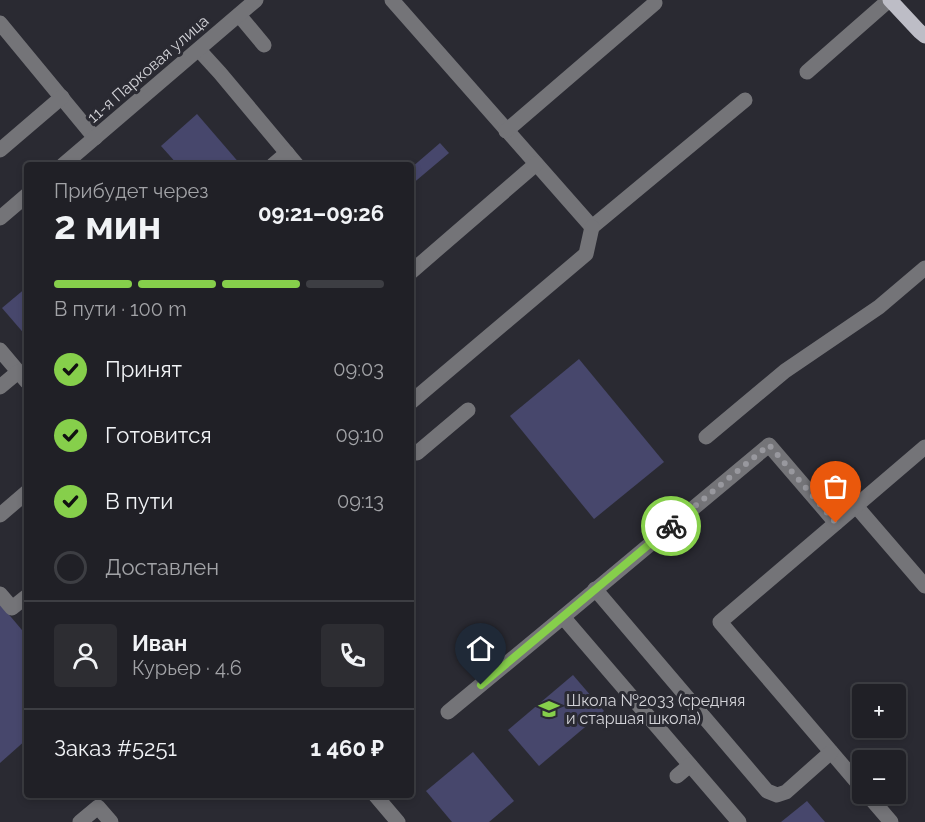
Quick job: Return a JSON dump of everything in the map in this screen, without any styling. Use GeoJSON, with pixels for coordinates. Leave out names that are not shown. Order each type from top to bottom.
{"type":"FeatureCollection","features":[{"type":"Feature","properties":{"kind":"main road"},"geometry":{"type":"LineString","coordinates":[[890,0],[923,35]]}},
{"type":"Feature","properties":{"kind":"street","name":"11-я Парковая улица"},"geometry":{"type":"LineString","coordinates":[[67,162],[256,0]]}},
{"type":"Feature","properties":{"kind":"street"},"geometry":{"type":"LineString","coordinates":[[392,0],[592,227]]}},
{"type":"Feature","properties":{"kind":"street"},"geometry":{"type":"LineString","coordinates":[[807,72],[890,0]]}},
{"type":"Feature","properties":{"kind":"street"},"geometry":{"type":"LineString","coordinates":[[506,131],[656,3]]}},
{"type":"Feature","properties":{"kind":"street"},"geometry":{"type":"LineString","coordinates":[[239,15],[264,45]]}},
{"type":"Feature","properties":{"kind":"street"},"geometry":{"type":"LineString","coordinates":[[0,23],[50,76],[62,97],[95,138]]}},
{"type":"Feature","properties":{"kind":"street"},"geometry":{"type":"LineString","coordinates":[[199,50],[292,159]]}},
{"type":"Feature","properties":{"kind":"street"},"geometry":{"type":"LineString","coordinates":[[0,150],[62,97]]}},
{"type":"Feature","properties":{"kind":"street"},"geometry":{"type":"LineString","coordinates":[[414,399],[586,254],[592,227],[744,100]]}},
{"type":"Feature","properties":{"kind":"street"},"geometry":{"type":"LineString","coordinates":[[414,269],[536,164]]}},
{"type":"Feature","properties":{"kind":"street"},"geometry":{"type":"LineString","coordinates":[[0,218],[24,198]]}},
{"type":"Feature","properties":{"kind":"street"},"geometry":{"type":"LineString","coordinates":[[706,437],[785,371],[879,307],[925,268]]}},
{"type":"Feature","properties":{"kind":"street"},"geometry":{"type":"LineString","coordinates":[[0,350],[23,377],[0,387]]}},
{"type":"Feature","properties":{"kind":"street"},"geometry":{"type":"LineString","coordinates":[[414,452],[468,410]]}},
{"type":"Feature","properties":{"kind":"street"},"geometry":{"type":"LineString","coordinates":[[448,712],[769,445],[836,523]]}},
{"type":"Feature","properties":{"kind":"street"},"geometry":{"type":"LineString","coordinates":[[852,776],[720,622],[925,447]]}},
{"type":"Feature","properties":{"kind":"street"},"geometry":{"type":"LineString","coordinates":[[0,515],[24,495]]}},
{"type":"Feature","properties":{"kind":"street"},"geometry":{"type":"LineString","coordinates":[[856,506],[925,586]]}},
{"type":"Feature","properties":{"kind":"street"},"geometry":{"type":"LineString","coordinates":[[595,589],[767,791],[777,795],[786,792],[831,752]]}},
{"type":"Feature","properties":{"kind":"street"},"geometry":{"type":"LineString","coordinates":[[0,594],[12,608],[24,598]]}},
{"type":"Feature","properties":{"kind":"street"},"geometry":{"type":"LineString","coordinates":[[563,616],[739,822]]}},
{"type":"Feature","properties":{"kind":"street"},"geometry":{"type":"LineString","coordinates":[[677,776],[690,765]]}},
{"type":"Feature","properties":{"kind":"street"},"geometry":{"type":"LineString","coordinates":[[378,798],[398,822]]}},
{"type":"Feature","properties":{"kind":"street"},"geometry":{"type":"LineString","coordinates":[[876,804],[891,822]]}},
{"type":"Feature","properties":{"kind":"street"},"geometry":{"type":"LineString","coordinates":[[80,822],[98,807],[111,822]]}},
{"type":"Feature","properties":{"kind":"shaded area"},"geometry":{"type":"Polygon","coordinates":[[[197,114],[238,162],[175,162],[161,146],[197,114]]]}},
{"type":"Feature","properties":{"kind":"shaded area"},"geometry":{"type":"Polygon","coordinates":[[[440,143],[449,153],[414,182],[414,165],[440,143]]]}},
{"type":"Feature","properties":{"kind":"shaded area"},"geometry":{"type":"Polygon","coordinates":[[[24,290],[24,334],[2,308],[24,290]]]}},
{"type":"Feature","properties":{"kind":"shaded area"},"geometry":{"type":"Polygon","coordinates":[[[579,359],[664,462],[594,519],[510,416],[579,359]]]}},
{"type":"Feature","properties":{"kind":"shaded area"},"geometry":{"type":"Polygon","coordinates":[[[0,604],[24,632],[24,742],[0,763],[0,604]]]}},
{"type":"Feature","properties":{"kind":"shaded area"},"geometry":{"type":"Polygon","coordinates":[[[573,675],[604,711],[539,766],[508,730],[573,675]]]}},
{"type":"Feature","properties":{"kind":"shaded area"},"geometry":{"type":"Polygon","coordinates":[[[473,752],[514,801],[489,822],[452,822],[426,791],[473,752]]]}},
{"type":"Feature","properties":{"kind":"shaded area"},"geometry":{"type":"Polygon","coordinates":[[[807,801],[825,822],[781,822],[807,801]]]}},
{"type":"Feature","properties":{"kind":"way so far"},"geometry":{"type":"LineString","coordinates":[[671,526],[769,445],[836,523]]}},
{"type":"Feature","properties":{"kind":"place","name":"Школа №2033 (средняя и старшая школа)"},"geometry":{"type":"Point","coordinates":[549,709]}},
{"type":"Feature","properties":{"kind":"route"},"geometry":{"type":"LineString","coordinates":[[481,685],[671,526]]}}]}
